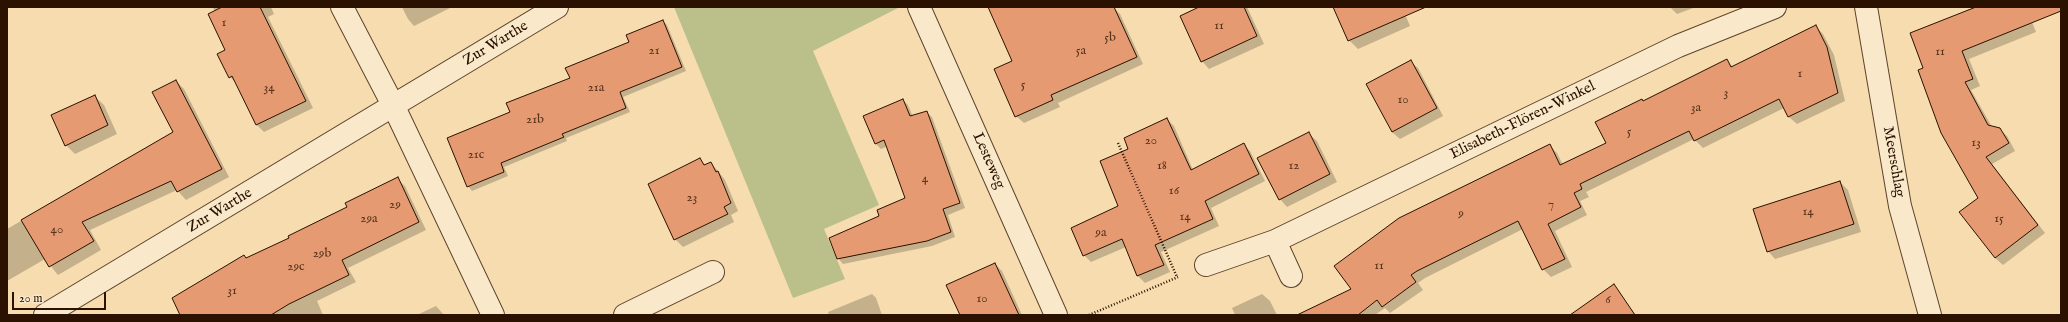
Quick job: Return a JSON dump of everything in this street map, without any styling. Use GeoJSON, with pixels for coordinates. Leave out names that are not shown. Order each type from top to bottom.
{"type":"FeatureCollection","features":[{"type":"Feature","properties":{"kind":"street"},"geometry":{"type":"LineString","coordinates":[[342,7],[394,107],[493,315]]}},
{"type":"Feature","properties":{"kind":"street","name":"Zur Warthe"},"geometry":{"type":"LineString","coordinates":[[45,315],[394,107],[557,7]]}},
{"type":"Feature","properties":{"kind":"street","name":"Lesteweg"},"geometry":{"type":"LineString","coordinates":[[919,7],[1056,315]]}},
{"type":"Feature","properties":{"kind":"street","name":"Elisabeth-Flören-Winkel"},"geometry":{"type":"LineString","coordinates":[[1206,265],[1275,241],[1678,46],[1775,7]]}},
{"type":"Feature","properties":{"kind":"street","name":"Meerschlag"},"geometry":{"type":"LineString","coordinates":[[1866,7],[1900,206],[1930,315]]}},
{"type":"Feature","properties":{"kind":"street"},"geometry":{"type":"LineString","coordinates":[[1275,241],[1291,276]]}},
{"type":"Feature","properties":{"kind":"street"},"geometry":{"type":"LineString","coordinates":[[625,315],[713,272]]}},
{"type":"Feature","properties":{"kind":"path"},"geometry":{"type":"LineString","coordinates":[[1118,143],[1177,277]]}},
{"type":"Feature","properties":{"kind":"path"},"geometry":{"type":"LineString","coordinates":[[1089,315],[1206,265]]}},
{"type":"Feature","properties":{"kind":"green space"},"geometry":{"type":"Polygon","coordinates":[[[674,7],[900,7],[813,51],[879,205],[824,229],[845,279],[793,298],[674,7]]]}},
{"type":"Feature","properties":{"kind":"building"},"geometry":{"type":"Polygon","coordinates":[[[222,7],[260,7],[306,101],[256,125],[232,76],[229,78],[217,54],[225,50],[208,14],[222,7]]]}},
{"type":"Feature","properties":{"kind":"building"},"geometry":{"type":"Polygon","coordinates":[[[988,7],[1114,7],[1137,57],[1051,95],[1053,100],[1015,117],[994,69],[1012,61],[988,7]]]}},
{"type":"Feature","properties":{"kind":"building"},"geometry":{"type":"Polygon","coordinates":[[[1199,7],[1244,7],[1257,36],[1201,62],[1180,16],[1199,7]]]}},
{"type":"Feature","properties":{"kind":"building"},"geometry":{"type":"Polygon","coordinates":[[[1333,7],[1426,7],[1348,41],[1333,7]]]}},
{"type":"Feature","properties":{"kind":"building"},"geometry":{"type":"Polygon","coordinates":[[[1976,7],[2061,7],[2061,11],[1962,51],[1973,79],[1965,82],[1988,125],[2000,128],[2009,143],[1986,157],[2038,225],[1995,258],[1959,212],[1978,198],[1941,133],[1918,70],[1923,68],[1910,33],[1976,7]]]}},
{"type":"Feature","properties":{"kind":"building"},"geometry":{"type":"Polygon","coordinates":[[[663,20],[682,67],[620,92],[626,108],[562,134],[564,137],[501,163],[504,172],[467,187],[447,138],[510,112],[506,103],[570,78],[565,68],[629,42],[626,35],[663,20]]]}},
{"type":"Feature","properties":{"kind":"building"},"geometry":{"type":"Polygon","coordinates":[[[1816,25],[1827,47],[1838,93],[1788,117],[1779,99],[1694,141],[1689,131],[1580,184],[1582,189],[1574,193],[1581,207],[1548,224],[1565,259],[1542,270],[1518,221],[1417,271],[1411,275],[1416,282],[1382,307],[1377,300],[1358,315],[1297,315],[1351,289],[1334,266],[1399,218],[1550,144],[1560,165],[1606,143],[1595,122],[1642,99],[1643,101],[1727,59],[1731,67],[1816,25]]]}},
{"type":"Feature","properties":{"kind":"building"},"geometry":{"type":"Polygon","coordinates":[[[1411,60],[1437,108],[1392,132],[1366,84],[1411,60]]]}},
{"type":"Feature","properties":{"kind":"building"},"geometry":{"type":"Polygon","coordinates":[[[176,80],[222,169],[177,192],[171,181],[82,222],[94,241],[49,267],[21,220],[173,132],[152,92],[176,80]]]}},
{"type":"Feature","properties":{"kind":"building"},"geometry":{"type":"Polygon","coordinates":[[[95,95],[108,125],[65,146],[51,115],[95,95]]]}},
{"type":"Feature","properties":{"kind":"building"},"geometry":{"type":"Polygon","coordinates":[[[903,99],[910,116],[927,111],[960,203],[943,209],[951,232],[927,241],[837,259],[829,238],[879,216],[877,210],[905,198],[884,140],[875,144],[863,116],[903,99]]]}},
{"type":"Feature","properties":{"kind":"building"},"geometry":{"type":"Polygon","coordinates":[[[1167,118],[1191,170],[1244,143],[1259,174],[1205,201],[1213,219],[1155,245],[1164,265],[1137,276],[1122,239],[1083,256],[1071,228],[1118,206],[1100,161],[1128,149],[1124,138],[1167,118]]]}},
{"type":"Feature","properties":{"kind":"building"},"geometry":{"type":"Polygon","coordinates":[[[1309,132],[1330,174],[1279,200],[1257,158],[1309,132]]]}},
{"type":"Feature","properties":{"kind":"building"},"geometry":{"type":"Polygon","coordinates":[[[700,158],[704,165],[711,162],[716,172],[718,171],[731,203],[724,207],[728,214],[674,240],[648,184],[700,158]]]}},
{"type":"Feature","properties":{"kind":"building"},"geometry":{"type":"Polygon","coordinates":[[[398,177],[419,222],[342,260],[349,275],[289,304],[271,315],[180,315],[172,298],[244,255],[246,258],[289,238],[288,236],[347,207],[345,203],[398,177]]]}},
{"type":"Feature","properties":{"kind":"building"},"geometry":{"type":"Polygon","coordinates":[[[1840,181],[1854,224],[1767,252],[1753,209],[1840,181]]]}},
{"type":"Feature","properties":{"kind":"building"},"geometry":{"type":"Polygon","coordinates":[[[995,263],[1019,315],[960,315],[946,285],[995,263]]]}},
{"type":"Feature","properties":{"kind":"building"},"geometry":{"type":"Polygon","coordinates":[[[1614,284],[1635,315],[1570,315],[1614,284]]]}}]}
